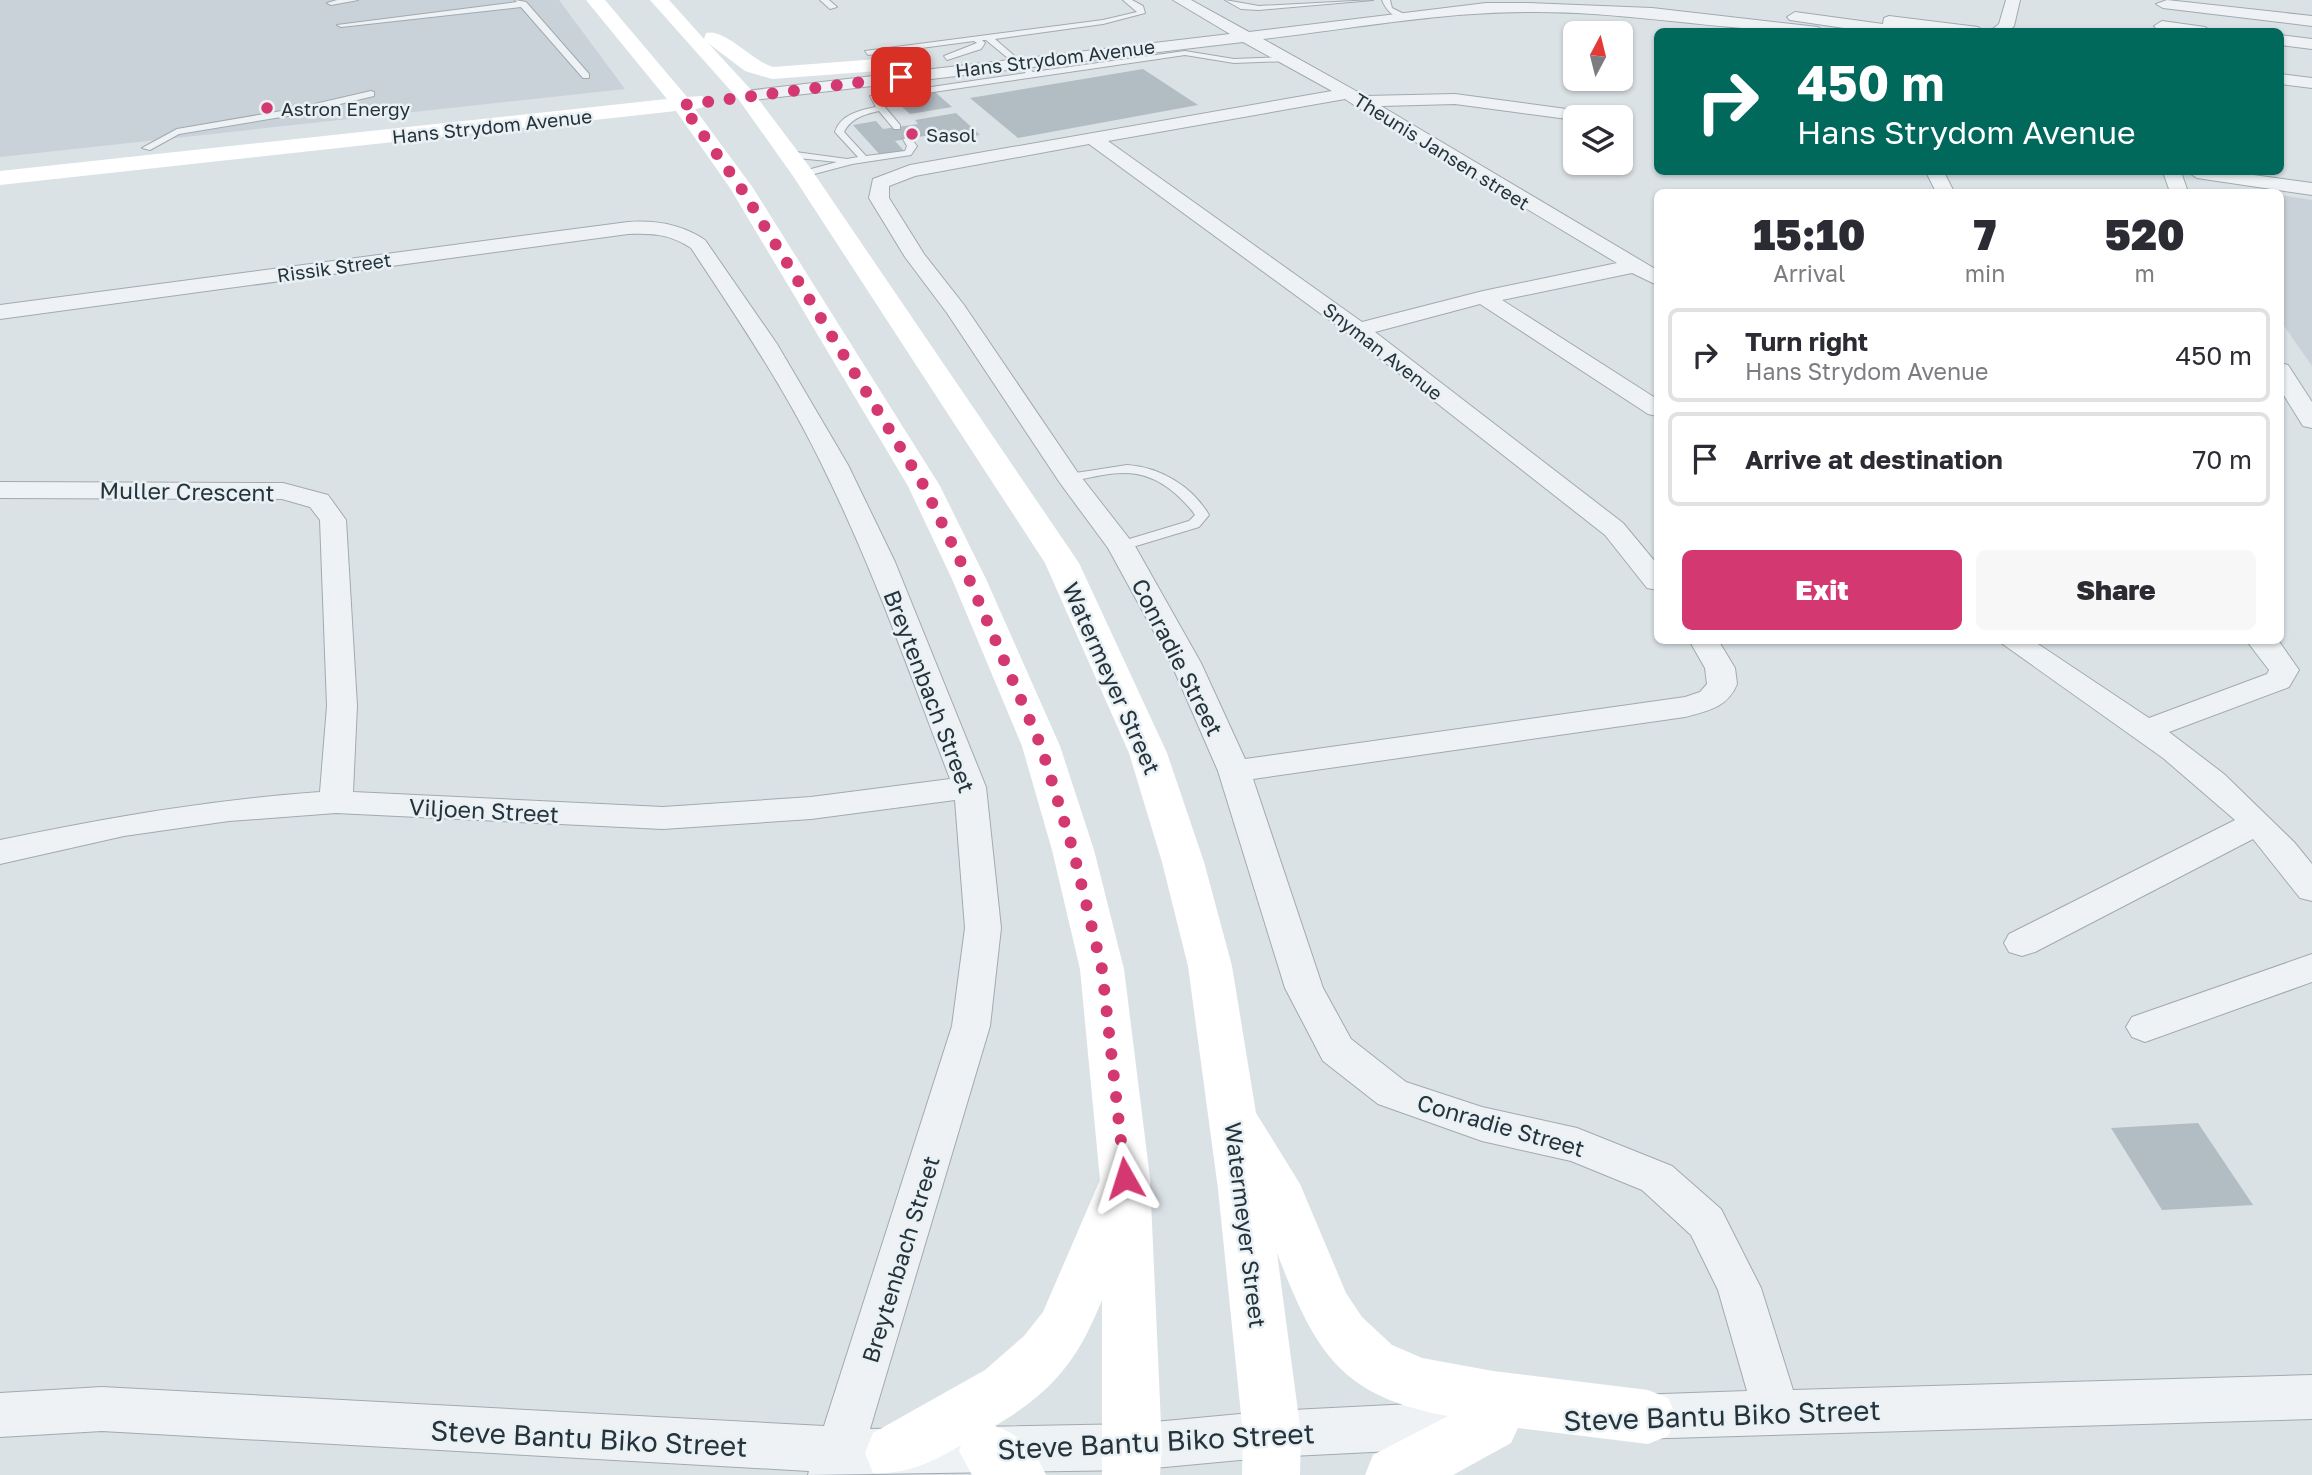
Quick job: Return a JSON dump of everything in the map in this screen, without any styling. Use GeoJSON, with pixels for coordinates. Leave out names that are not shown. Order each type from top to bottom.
{"type":"FeatureCollection","features":[{"type":"Feature","properties":{"kind":"main road"},"geometry":{"type":"LineString","coordinates":[[595,0],[635,66],[678,100],[741,188],[924,486],[969,579],[1041,746],[1073,850],[1102,969],[1125,1178],[1132,1461]]}},
{"type":"Feature","properties":{"kind":"main road"},"geometry":{"type":"LineString","coordinates":[[665,7],[710,35],[745,63],[763,71],[802,73],[904,63]]}},
{"type":"Feature","properties":{"kind":"main road","name":"Watermeyer Street"},"geometry":{"type":"LineString","coordinates":[[665,7],[746,98],[796,164],[1062,563],[1148,753],[1183,862],[1210,966],[1231,1112],[1271,1454]]}},
{"type":"Feature","properties":{"kind":"main road"},"geometry":{"type":"LineString","coordinates":[[746,98],[775,100],[806,89]]}},
{"type":"Feature","properties":{"kind":"main road"},"geometry":{"type":"LineString","coordinates":[[569,106],[610,92]]}},
{"type":"Feature","properties":{"kind":"main road","name":"Hans Strydom Avenue"},"geometry":{"type":"LineString","coordinates":[[0,164],[569,106],[746,98]]}},
{"type":"Feature","properties":{"kind":"main road","name":"Hans Strydom Avenue"},"geometry":{"type":"LineString","coordinates":[[0,177],[678,100]]}},
{"type":"Feature","properties":{"kind":"main road"},"geometry":{"type":"LineString","coordinates":[[1231,1112],[1282,1200],[1325,1307],[1343,1335],[1373,1363],[1418,1384],[1493,1398],[1648,1417]]}},
{"type":"Feature","properties":{"kind":"main road"},"geometry":{"type":"LineString","coordinates":[[894,1453],[1005,1390],[1044,1354],[1063,1328],[1125,1178]]}},
{"type":"Feature","properties":{"kind":"main road"},"geometry":{"type":"LineString","coordinates":[[1394,1475],[1491,1423]]}},
{"type":"Feature","properties":{"kind":"street","name":"Theunis Jansen street"},"geometry":{"type":"LineString","coordinates":[[1180,0],[1354,97],[1654,277]]}},
{"type":"Feature","properties":{"kind":"street","name":"Hans Strydom Avenue"},"geometry":{"type":"LineString","coordinates":[[746,98],[904,63],[1004,50],[1484,0]]}},
{"type":"Feature","properties":{"kind":"street"},"geometry":{"type":"LineString","coordinates":[[1647,0],[1877,28]]}},
{"type":"Feature","properties":{"kind":"street"},"geometry":{"type":"LineString","coordinates":[[1799,0],[1804,8],[1821,13],[1945,28]]}},
{"type":"Feature","properties":{"kind":"street"},"geometry":{"type":"LineString","coordinates":[[2003,28],[2006,26],[2014,0]]}},
{"type":"Feature","properties":{"kind":"street"},"geometry":{"type":"LineString","coordinates":[[2162,28],[2163,2],[2312,21]]}},
{"type":"Feature","properties":{"kind":"street","name":"Hans Strydom Avenue"},"geometry":{"type":"LineString","coordinates":[[806,89],[861,87],[1019,62],[1245,35],[1392,8],[1598,4],[1787,28]]}},
{"type":"Feature","properties":{"kind":"street"},"geometry":{"type":"LineString","coordinates":[[2284,40],[2312,44]]}},
{"type":"Feature","properties":{"kind":"street"},"geometry":{"type":"LineString","coordinates":[[2284,80],[2312,83]]}},
{"type":"Feature","properties":{"kind":"street","name":"Conradie Street"},"geometry":{"type":"LineString","coordinates":[[1563,113],[1455,99],[1354,97],[1092,138],[910,171],[888,178],[880,183],[877,190],[879,198],[915,257],[972,333],[1069,478],[1121,546],[1186,663],[1234,771],[1304,988],[1337,1050],[1392,1093],[1482,1124],[1577,1145],[1657,1178],[1706,1222],[1739,1288],[1776,1411]]}},
{"type":"Feature","properties":{"kind":"street","name":"Snyman Avenue"},"geometry":{"type":"LineString","coordinates":[[1092,138],[1357,330],[1614,529],[1654,578]]}},
{"type":"Feature","properties":{"kind":"street"},"geometry":{"type":"LineString","coordinates":[[2217,175],[2312,189]]}},
{"type":"Feature","properties":{"kind":"street","name":"Rissik Street"},"geometry":{"type":"LineString","coordinates":[[0,312],[601,230],[648,226],[669,228]]}},
{"type":"Feature","properties":{"kind":"street","name":"Breytenbach Street"},"geometry":{"type":"LineString","coordinates":[[669,228],[683,233],[698,244],[766,344],[835,465],[881,562],[970,787],[983,928],[971,1026],[835,1464]]}},
{"type":"Feature","properties":{"kind":"street"},"geometry":{"type":"LineString","coordinates":[[1357,330],[1483,298],[1634,266]]}},
{"type":"Feature","properties":{"kind":"street"},"geometry":{"type":"LineString","coordinates":[[1483,298],[1654,407]]}},
{"type":"Feature","properties":{"kind":"street"},"geometry":{"type":"LineString","coordinates":[[2284,376],[2312,421]]}},
{"type":"Feature","properties":{"kind":"street","name":"Muller Crescent"},"geometry":{"type":"LineString","coordinates":[[0,490],[241,489],[282,491],[319,501],[333,520],[342,706],[336,802]]}},
{"type":"Feature","properties":{"kind":"street"},"geometry":{"type":"LineString","coordinates":[[1234,771],[1685,707],[1713,697],[1722,683],[1721,666],[1706,644]]}},
{"type":"Feature","properties":{"kind":"street"},"geometry":{"type":"LineString","coordinates":[[2017,644],[2146,730],[2191,764],[2287,853],[2312,889]]}},
{"type":"Feature","properties":{"kind":"street"},"geometry":{"type":"LineString","coordinates":[[2146,730],[2278,680],[2284,670],[2274,653],[2264,644]]}},
{"type":"Feature","properties":{"kind":"street","name":"Viljoen Street"},"geometry":{"type":"LineString","coordinates":[[0,852],[124,825],[229,810],[336,802],[663,818],[811,808],[970,787]]}},
{"type":"Feature","properties":{"kind":"street"},"geometry":{"type":"LineString","coordinates":[[2022,943],[2257,823]]}},
{"type":"Feature","properties":{"kind":"street"},"geometry":{"type":"LineString","coordinates":[[2145,1027],[2312,968]]}},
{"type":"Feature","properties":{"kind":"street","name":"Steve Bantu Biko Street"},"geometry":{"type":"LineString","coordinates":[[0,1415],[102,1409],[835,1464],[894,1453],[1003,1463],[1132,1461],[1271,1454],[1491,1423],[1776,1411],[2312,1397]]}},
{"type":"Feature","properties":{"kind":"lane"},"geometry":{"type":"LineString","coordinates":[[331,3],[355,0]]}},
{"type":"Feature","properties":{"kind":"lane"},"geometry":{"type":"LineString","coordinates":[[824,0],[834,8]]}},
{"type":"Feature","properties":{"kind":"lane"},"geometry":{"type":"LineString","coordinates":[[868,53],[1102,22],[1141,13],[1140,8],[1127,0]]}},
{"type":"Feature","properties":{"kind":"lane"},"geometry":{"type":"LineString","coordinates":[[1229,0],[1244,7],[1259,8],[1366,0]]}},
{"type":"Feature","properties":{"kind":"lane"},"geometry":{"type":"LineString","coordinates":[[341,25],[521,2],[586,76]]}},
{"type":"Feature","properties":{"kind":"lane"},"geometry":{"type":"LineString","coordinates":[[988,37],[1033,76]]}},
{"type":"Feature","properties":{"kind":"lane"},"geometry":{"type":"LineString","coordinates":[[947,58],[978,47],[981,43],[976,39]]}},
{"type":"Feature","properties":{"kind":"lane"},"geometry":{"type":"LineString","coordinates":[[873,98],[1185,52],[1234,61],[1287,59]]}},
{"type":"Feature","properties":{"kind":"lane"},"geometry":{"type":"LineString","coordinates":[[926,78],[935,90]]}},
{"type":"Feature","properties":{"kind":"lane"},"geometry":{"type":"LineString","coordinates":[[861,87],[897,127]]}},
{"type":"Feature","properties":{"kind":"lane"},"geometry":{"type":"LineString","coordinates":[[147,148],[177,132],[293,112],[371,94]]}},
{"type":"Feature","properties":{"kind":"lane"},"geometry":{"type":"LineString","coordinates":[[864,159],[839,132],[840,127],[856,114],[880,108]]}},
{"type":"Feature","properties":{"kind":"lane"},"geometry":{"type":"LineString","coordinates":[[796,164],[852,161],[908,153],[912,146],[907,139]]}},
{"type":"Feature","properties":{"kind":"lane"},"geometry":{"type":"LineString","coordinates":[[796,164],[852,161]]}},
{"type":"Feature","properties":{"kind":"lane"},"geometry":{"type":"LineString","coordinates":[[1069,478],[1139,467],[1172,484],[1202,515],[1194,524],[1121,546]]}},
{"type":"Feature","properties":{"kind":"shaded area"},"geometry":{"type":"Polygon","coordinates":[[[0,0],[559,0],[625,89],[0,157],[0,0]]]}},
{"type":"Feature","properties":{"kind":"shaded area"},"geometry":{"type":"Polygon","coordinates":[[[2284,196],[2312,200],[2312,366],[2284,326],[2284,196]]]}},
{"type":"Feature","properties":{"kind":"building"},"geometry":{"type":"Polygon","coordinates":[[[1143,69],[1198,105],[1018,138],[970,98],[1143,69]]]}},
{"type":"Feature","properties":{"kind":"building"},"geometry":{"type":"Polygon","coordinates":[[[935,92],[952,107],[910,114],[893,99],[935,92]]]}},
{"type":"Feature","properties":{"kind":"building"},"geometry":{"type":"Polygon","coordinates":[[[956,113],[980,135],[937,142],[930,135],[895,141],[906,153],[882,157],[853,125],[876,121],[883,129],[918,124],[915,120],[956,113]]]}},
{"type":"Feature","properties":{"kind":"building"},"geometry":{"type":"Polygon","coordinates":[[[2198,1123],[2253,1205],[2162,1210],[2111,1128],[2198,1123]]]}},
{"type":"Feature","properties":{"kind":"place","name":"Astron Energy"},"geometry":{"type":"Point","coordinates":[267,108]}},
{"type":"Feature","properties":{"kind":"place","name":"Sasol"},"geometry":{"type":"Point","coordinates":[912,134]}},
{"type":"Feature","properties":{"kind":"route"},"geometry":{"type":"LineString","coordinates":[[901,77],[682,105],[741,188],[924,486],[969,579],[1041,746],[1073,850],[1102,969],[1125,1178]]}}]}
